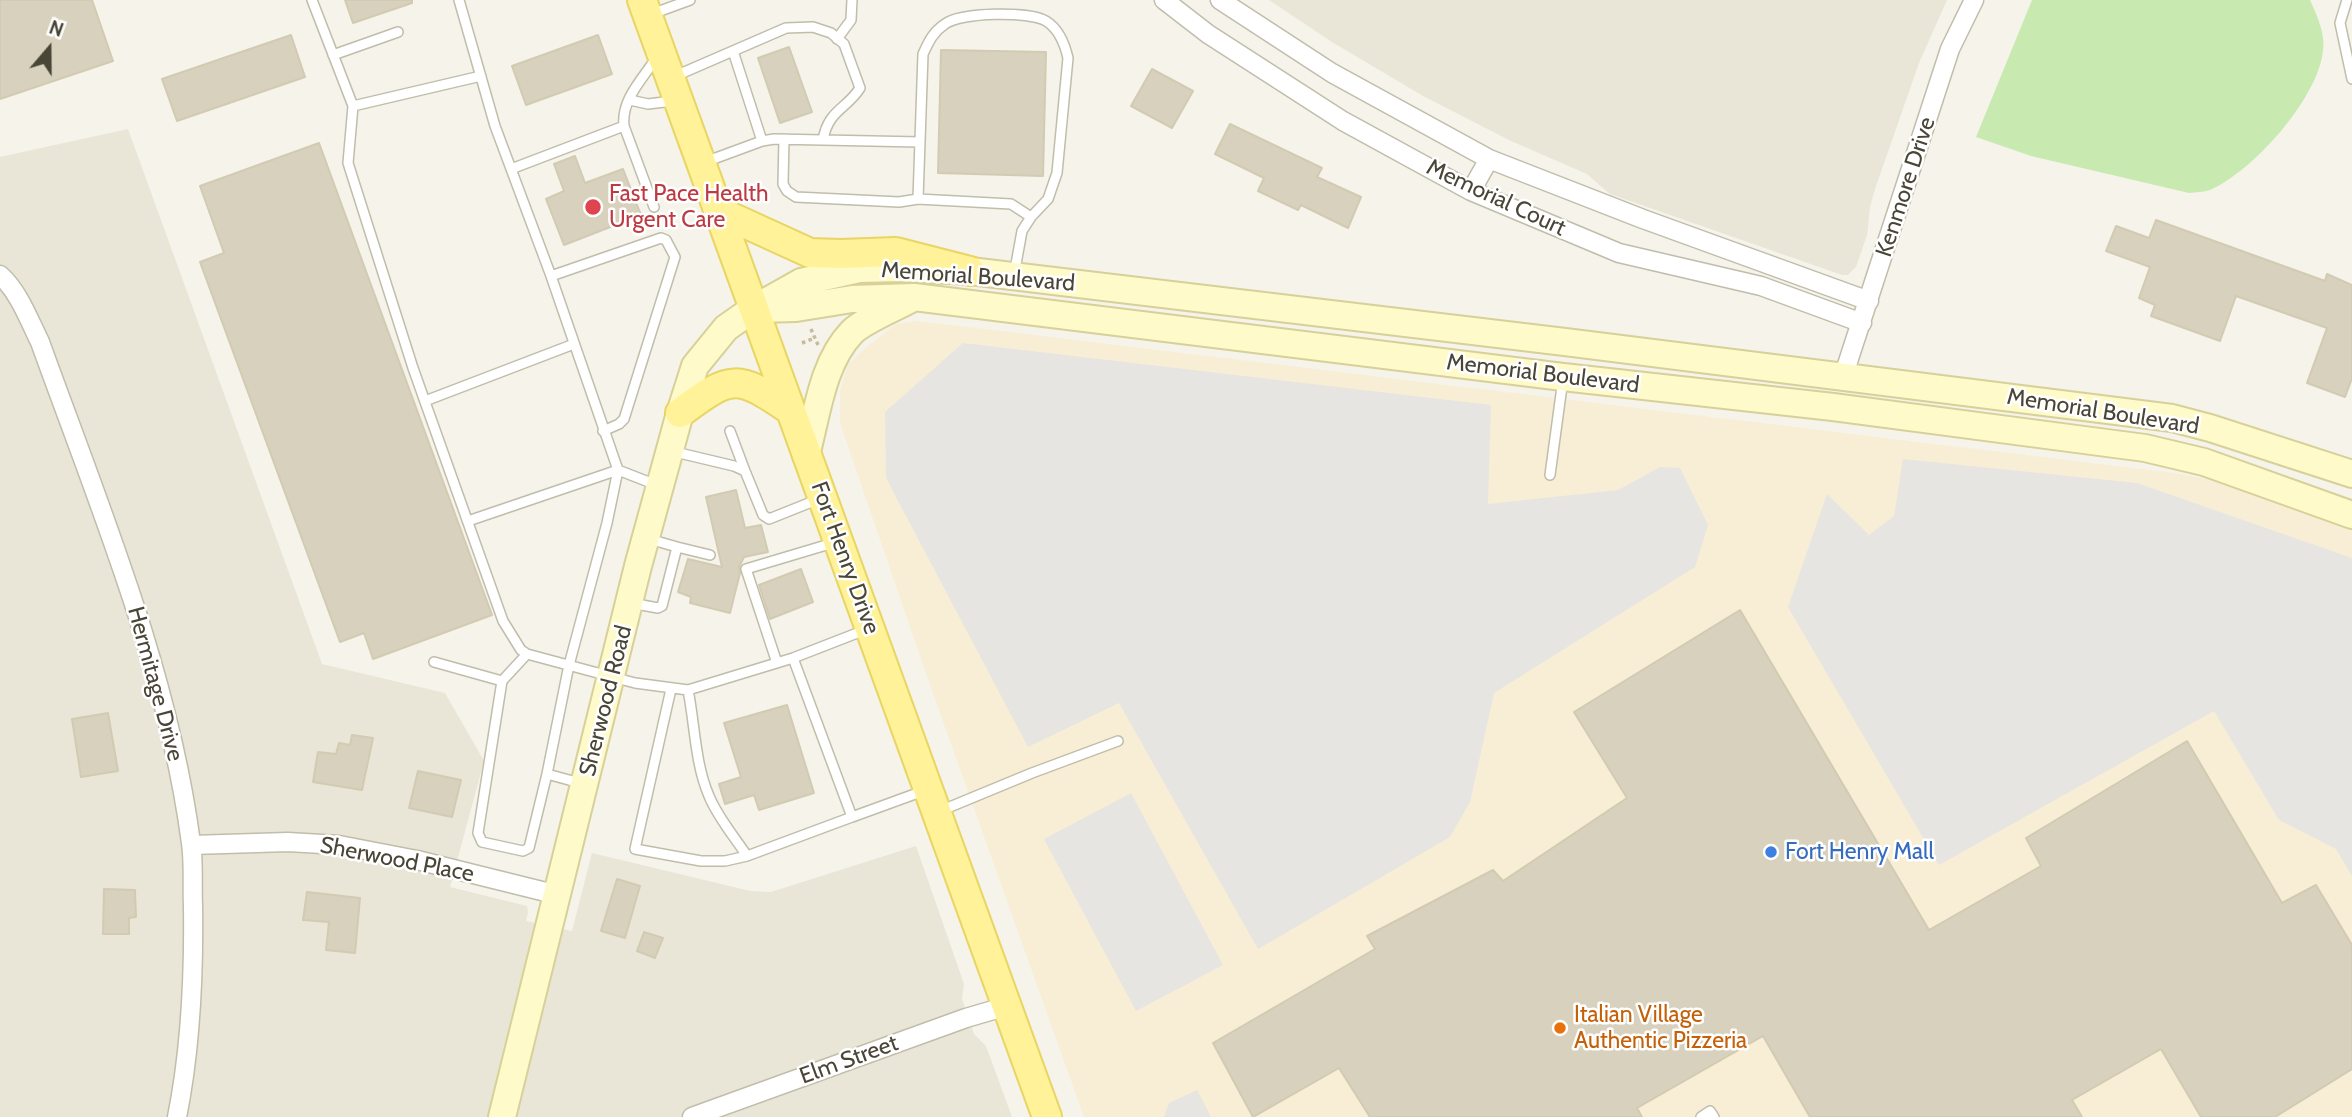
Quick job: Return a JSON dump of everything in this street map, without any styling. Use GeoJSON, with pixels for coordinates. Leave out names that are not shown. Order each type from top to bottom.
{"type":"FeatureCollection","features":[{"type":"Feature","properties":{"kind":"main road","name":"Fort Henry Drive"},"geometry":{"type":"LineString","coordinates":[[645,8],[1047,1117]]}},
{"type":"Feature","properties":{"kind":"main road"},"geometry":{"type":"LineString","coordinates":[[718,211],[810,253],[896,252],[970,271]]}},
{"type":"Feature","properties":{"kind":"main road","name":"Memorial Boulevard"},"geometry":{"type":"LineString","coordinates":[[753,309],[801,282],[859,269],[970,271],[2172,418],[2352,474]]}},
{"type":"Feature","properties":{"kind":"main road"},"geometry":{"type":"LineString","coordinates":[[806,454],[827,375],[836,352],[853,331],[914,297]]}},
{"type":"Feature","properties":{"kind":"main road","name":"Memorial Boulevard"},"geometry":{"type":"LineString","coordinates":[[753,309],[796,308],[852,299],[914,297],[1563,377],[1833,407],[2146,448],[2204,462],[2352,515]]}},
{"type":"Feature","properties":{"kind":"main road","name":"Sherwood Road"},"geometry":{"type":"LineString","coordinates":[[502,1117],[646,538],[680,413],[695,366],[726,328],[753,309]]}},
{"type":"Feature","properties":{"kind":"main road"},"geometry":{"type":"LineString","coordinates":[[1563,377],[1565,342]]}},
{"type":"Feature","properties":{"kind":"main road"},"geometry":{"type":"LineString","coordinates":[[1833,407],[1843,377]]}},
{"type":"Feature","properties":{"kind":"main road"},"geometry":{"type":"LineString","coordinates":[[680,413],[722,384],[740,383],[790,410]]}},
{"type":"Feature","properties":{"kind":"main road"},"geometry":{"type":"LineString","coordinates":[[2249,479],[2323,489],[2352,499]]}},
{"type":"Feature","properties":{"kind":"street","name":"Memorial Court"},"geometry":{"type":"LineString","coordinates":[[1165,0],[1208,34],[1343,121],[1471,191],[1619,253],[1761,286],[1861,323]]}},
{"type":"Feature","properties":{"kind":"street","name":"Memorial Court"},"geometry":{"type":"LineString","coordinates":[[1220,0],[1332,73],[1489,159],[1643,219],[1869,301]]}},
{"type":"Feature","properties":{"kind":"street","name":"Kenmore Drive"},"geometry":{"type":"LineString","coordinates":[[1843,377],[1950,49],[1974,0]]}},
{"type":"Feature","properties":{"kind":"street"},"geometry":{"type":"LineString","coordinates":[[1471,191],[1489,159]]}},
{"type":"Feature","properties":{"kind":"street","name":"Hermitage Drive"},"geometry":{"type":"LineString","coordinates":[[0,275],[26,313],[40,342],[134,604],[169,722],[192,845],[192,1001],[177,1117]]}},
{"type":"Feature","properties":{"kind":"street","name":"Sherwood Place"},"geometry":{"type":"LineString","coordinates":[[192,845],[288,842],[339,845],[417,860],[558,895]]}},
{"type":"Feature","properties":{"kind":"street","name":"Elm Street"},"geometry":{"type":"LineString","coordinates":[[692,1117],[966,1018],[1007,1006]]}},
{"type":"Feature","properties":{"kind":"lane"},"geometry":{"type":"LineString","coordinates":[[312,0],[353,106],[348,163],[425,401],[503,621],[521,650],[527,654],[612,677],[671,690],[688,690],[793,659],[870,629]]}},
{"type":"Feature","properties":{"kind":"lane"},"geometry":{"type":"LineString","coordinates":[[459,0],[495,126],[551,276],[618,470],[607,523],[569,665],[547,774],[528,848],[523,851],[482,842],[478,833],[502,681],[527,654]]}},
{"type":"Feature","properties":{"kind":"lane"},"geometry":{"type":"LineString","coordinates":[[645,8],[690,0]]}},
{"type":"Feature","properties":{"kind":"lane"},"geometry":{"type":"LineString","coordinates":[[837,38],[850,20],[852,0]]}},
{"type":"Feature","properties":{"kind":"lane"},"geometry":{"type":"LineString","coordinates":[[2347,0],[2340,23],[2352,79]]}},
{"type":"Feature","properties":{"kind":"lane"},"geometry":{"type":"LineString","coordinates":[[918,200],[923,54],[932,34],[947,22],[964,16],[1023,15],[1047,22],[1064,41],[1068,58],[1056,173],[1048,200],[1031,217],[1022,231],[1014,277]]}},
{"type":"Feature","properties":{"kind":"lane"},"geometry":{"type":"LineString","coordinates":[[630,100],[648,104],[733,51],[786,28],[813,27],[831,33],[844,44],[860,89],[839,107],[825,130],[823,140]]}},
{"type":"Feature","properties":{"kind":"lane"},"geometry":{"type":"LineString","coordinates":[[332,54],[398,32]]}},
{"type":"Feature","properties":{"kind":"lane"},"geometry":{"type":"LineString","coordinates":[[654,207],[624,126],[622,112],[633,89],[646,75],[661,51]]}},
{"type":"Feature","properties":{"kind":"lane"},"geometry":{"type":"LineString","coordinates":[[733,51],[762,141]]}},
{"type":"Feature","properties":{"kind":"lane"},"geometry":{"type":"LineString","coordinates":[[353,106],[481,76]]}},
{"type":"Feature","properties":{"kind":"lane"},"geometry":{"type":"LineString","coordinates":[[511,169],[624,126]]}},
{"type":"Feature","properties":{"kind":"lane"},"geometry":{"type":"LineString","coordinates":[[701,163],[762,141],[784,139],[920,142]]}},
{"type":"Feature","properties":{"kind":"lane"},"geometry":{"type":"LineString","coordinates":[[784,139],[783,184],[787,191],[796,197],[1011,205],[1031,217]]}},
{"type":"Feature","properties":{"kind":"lane"},"geometry":{"type":"LineString","coordinates":[[551,276],[661,238],[666,240],[675,257],[624,419],[603,430]]}},
{"type":"Feature","properties":{"kind":"lane"},"geometry":{"type":"LineString","coordinates":[[425,401],[573,344]]}},
{"type":"Feature","properties":{"kind":"lane"},"geometry":{"type":"LineString","coordinates":[[1550,475],[1563,377]]}},
{"type":"Feature","properties":{"kind":"lane"},"geometry":{"type":"LineString","coordinates":[[730,431],[762,515],[769,519],[822,498]]}},
{"type":"Feature","properties":{"kind":"lane"},"geometry":{"type":"LineString","coordinates":[[670,450],[745,471]]}},
{"type":"Feature","properties":{"kind":"lane"},"geometry":{"type":"LineString","coordinates":[[468,521],[618,470],[660,487]]}},
{"type":"Feature","properties":{"kind":"lane"},"geometry":{"type":"LineString","coordinates":[[646,538],[710,555]]}},
{"type":"Feature","properties":{"kind":"lane"},"geometry":{"type":"LineString","coordinates":[[777,663],[746,569],[838,541]]}},
{"type":"Feature","properties":{"kind":"lane"},"geometry":{"type":"LineString","coordinates":[[630,602],[658,608],[662,606],[677,547]]}},
{"type":"Feature","properties":{"kind":"lane"},"geometry":{"type":"LineString","coordinates":[[793,659],[852,817]]}},
{"type":"Feature","properties":{"kind":"lane"},"geometry":{"type":"LineString","coordinates":[[434,662],[502,681]]}},
{"type":"Feature","properties":{"kind":"lane"},"geometry":{"type":"LineString","coordinates":[[671,690],[635,849],[701,861],[724,861],[747,856],[852,817],[934,800],[1032,773],[1118,741]]}},
{"type":"Feature","properties":{"kind":"lane"},"geometry":{"type":"LineString","coordinates":[[688,690],[698,757],[708,794],[747,856]]}},
{"type":"Feature","properties":{"kind":"lane"},"geometry":{"type":"LineString","coordinates":[[547,774],[585,785]]}},
{"type":"Feature","properties":{"kind":"lane"},"geometry":{"type":"LineString","coordinates":[[1701,1117],[1710,1111],[1714,1117]]}},
{"type":"Feature","properties":{"kind":"path"},"geometry":{"type":"LineString","coordinates":[[808,321],[822,353]]}},
{"type":"Feature","properties":{"kind":"path"},"geometry":{"type":"LineString","coordinates":[[802,343],[815,338]]}},
{"type":"Feature","properties":{"kind":"shaded area"},"geometry":{"type":"Polygon","coordinates":[[[1269,0],[1947,0],[1919,63],[1875,189],[1867,235],[1856,267],[1848,275],[1842,275],[1610,194],[1587,174],[1511,141],[1423,96],[1332,42],[1269,0]]]}},
{"type":"Feature","properties":{"kind":"shaded area"},"geometry":{"type":"Polygon","coordinates":[[[128,129],[322,664],[445,693],[484,761],[450,887],[527,906],[526,921],[572,931],[592,853],[750,891],[771,892],[916,846],[964,984],[962,999],[974,1034],[986,1046],[1012,1117],[0,1117],[0,157],[128,129]]]}},
{"type":"Feature","properties":{"kind":"shaded area","name":"Fort Henry Mall"},"geometry":{"type":"Polygon","coordinates":[[[918,321],[2174,473],[2214,480],[2352,528],[2352,1117],[1084,1117],[840,423],[840,391],[847,366],[896,324],[918,321]]]}},
{"type":"Feature","properties":{"kind":"shaded area"},"geometry":{"type":"Polygon","coordinates":[[[963,343],[1491,405],[1488,504],[1618,490],[1660,467],[1680,468],[1708,525],[1695,567],[1494,693],[1470,802],[1450,837],[1258,949],[1119,703],[1028,747],[886,478],[885,412],[963,343]]]}},
{"type":"Feature","properties":{"kind":"shaded area"},"geometry":{"type":"Polygon","coordinates":[[[1903,459],[2137,483],[2352,558],[2352,876],[2336,849],[2279,820],[2214,711],[1939,865],[1788,607],[1827,494],[1869,535],[1894,516],[1903,459]]]}},
{"type":"Feature","properties":{"kind":"shaded area"},"geometry":{"type":"Polygon","coordinates":[[[1131,793],[1223,965],[1136,1011],[1044,839],[1131,793]]]}},
{"type":"Feature","properties":{"kind":"shaded area"},"geometry":{"type":"Polygon","coordinates":[[[1197,1090],[1211,1117],[1164,1117],[1169,1103],[1197,1090]]]}},
{"type":"Feature","properties":{"kind":"green space"},"geometry":{"type":"Polygon","coordinates":[[[2032,0],[2310,0],[2323,34],[2322,57],[2307,95],[2279,134],[2262,152],[2227,181],[2210,190],[2189,193],[2031,156],[1976,137],[2032,0]]]}},
{"type":"Feature","properties":{"kind":"building"},"geometry":{"type":"Polygon","coordinates":[[[0,0],[92,0],[113,61],[0,99],[0,0]]]}},
{"type":"Feature","properties":{"kind":"building"},"geometry":{"type":"Polygon","coordinates":[[[345,0],[412,0],[412,3],[353,23],[345,0]]]}},
{"type":"Feature","properties":{"kind":"building"},"geometry":{"type":"Polygon","coordinates":[[[291,35],[305,77],[177,121],[162,79],[291,35]]]}},
{"type":"Feature","properties":{"kind":"building"},"geometry":{"type":"Polygon","coordinates":[[[598,35],[612,74],[526,105],[512,66],[598,35]]]}},
{"type":"Feature","properties":{"kind":"building"},"geometry":{"type":"Polygon","coordinates":[[[789,47],[812,112],[780,123],[758,58],[789,47]]]}},
{"type":"Feature","properties":{"kind":"building"},"geometry":{"type":"Polygon","coordinates":[[[941,50],[1046,52],[1043,176],[938,173],[941,50]]]}},
{"type":"Feature","properties":{"kind":"building"},"geometry":{"type":"Polygon","coordinates":[[[1152,69],[1193,91],[1172,128],[1131,106],[1152,69]]]}},
{"type":"Feature","properties":{"kind":"building"},"geometry":{"type":"Polygon","coordinates":[[[1230,124],[1322,168],[1317,177],[1361,197],[1348,228],[1301,205],[1298,210],[1258,191],[1264,178],[1215,154],[1230,124]]]}},
{"type":"Feature","properties":{"kind":"building"},"geometry":{"type":"Polygon","coordinates":[[[319,143],[492,615],[373,659],[364,633],[340,642],[200,262],[224,253],[200,186],[319,143]]]}},
{"type":"Feature","properties":{"kind":"building","name":"Fast Pace Health Urgent Care"},"geometry":{"type":"Polygon","coordinates":[[[575,156],[585,183],[623,169],[641,215],[564,245],[546,199],[564,191],[554,164],[575,156]]]}},
{"type":"Feature","properties":{"kind":"building"},"geometry":{"type":"Polygon","coordinates":[[[2156,220],[2325,281],[2327,274],[2352,285],[2352,378],[2345,397],[2307,383],[2327,328],[2236,296],[2220,341],[2151,316],[2155,305],[2139,298],[2150,267],[2106,251],[2116,226],[2149,238],[2156,220]]]}},
{"type":"Feature","properties":{"kind":"building"},"geometry":{"type":"Polygon","coordinates":[[[736,490],[745,528],[761,525],[768,552],[744,557],[739,567],[740,573],[730,613],[690,603],[691,597],[678,592],[688,559],[722,567],[706,497],[736,490]]]}},
{"type":"Feature","properties":{"kind":"building"},"geometry":{"type":"Polygon","coordinates":[[[801,569],[813,602],[770,619],[759,585],[801,569]]]}},
{"type":"Feature","properties":{"kind":"building","name":"Fort Henry Mall"},"geometry":{"type":"Polygon","coordinates":[[[1740,610],[1929,930],[2041,866],[2026,838],[2187,741],[2282,903],[2316,885],[2352,945],[2352,1069],[2275,1117],[2201,1117],[2161,1049],[2072,1100],[2082,1117],[1810,1117],[1763,1036],[1637,1108],[1642,1117],[1370,1117],[1339,1068],[1253,1117],[1213,1043],[1375,949],[1367,936],[1493,870],[1503,881],[1627,798],[1574,712],[1740,610]]]}},
{"type":"Feature","properties":{"kind":"building"},"geometry":{"type":"Polygon","coordinates":[[[787,705],[814,793],[759,810],[754,795],[725,804],[719,784],[741,777],[724,723],[787,705]]]}},
{"type":"Feature","properties":{"kind":"building"},"geometry":{"type":"Polygon","coordinates":[[[108,713],[118,771],[81,777],[72,719],[108,713]]]}},
{"type":"Feature","properties":{"kind":"building"},"geometry":{"type":"Polygon","coordinates":[[[352,735],[373,738],[362,790],[313,782],[318,752],[336,754],[339,743],[350,745],[352,735]]]}},
{"type":"Feature","properties":{"kind":"building"},"geometry":{"type":"Polygon","coordinates":[[[418,771],[461,780],[452,817],[409,808],[418,771]]]}},
{"type":"Feature","properties":{"kind":"building"},"geometry":{"type":"Polygon","coordinates":[[[617,879],[640,886],[625,938],[601,931],[617,879]]]}},
{"type":"Feature","properties":{"kind":"building"},"geometry":{"type":"Polygon","coordinates":[[[104,889],[135,890],[136,917],[129,918],[129,934],[103,934],[104,889]]]}},
{"type":"Feature","properties":{"kind":"building"},"geometry":{"type":"Polygon","coordinates":[[[307,892],[360,898],[355,953],[326,950],[329,922],[303,920],[307,892]]]}},
{"type":"Feature","properties":{"kind":"building"},"geometry":{"type":"Polygon","coordinates":[[[644,932],[663,938],[655,958],[637,951],[644,932]]]}},
{"type":"Feature","properties":{"kind":"place","name":"Fast Pace Health Urgent Care"},"geometry":{"type":"Point","coordinates":[593,207]}},
{"type":"Feature","properties":{"kind":"place","name":"Fort Henry Mall"},"geometry":{"type":"Point","coordinates":[1771,852]}},
{"type":"Feature","properties":{"kind":"place","name":"Italian Village Authentic Pizzeria"},"geometry":{"type":"Point","coordinates":[1560,1028]}}]}
